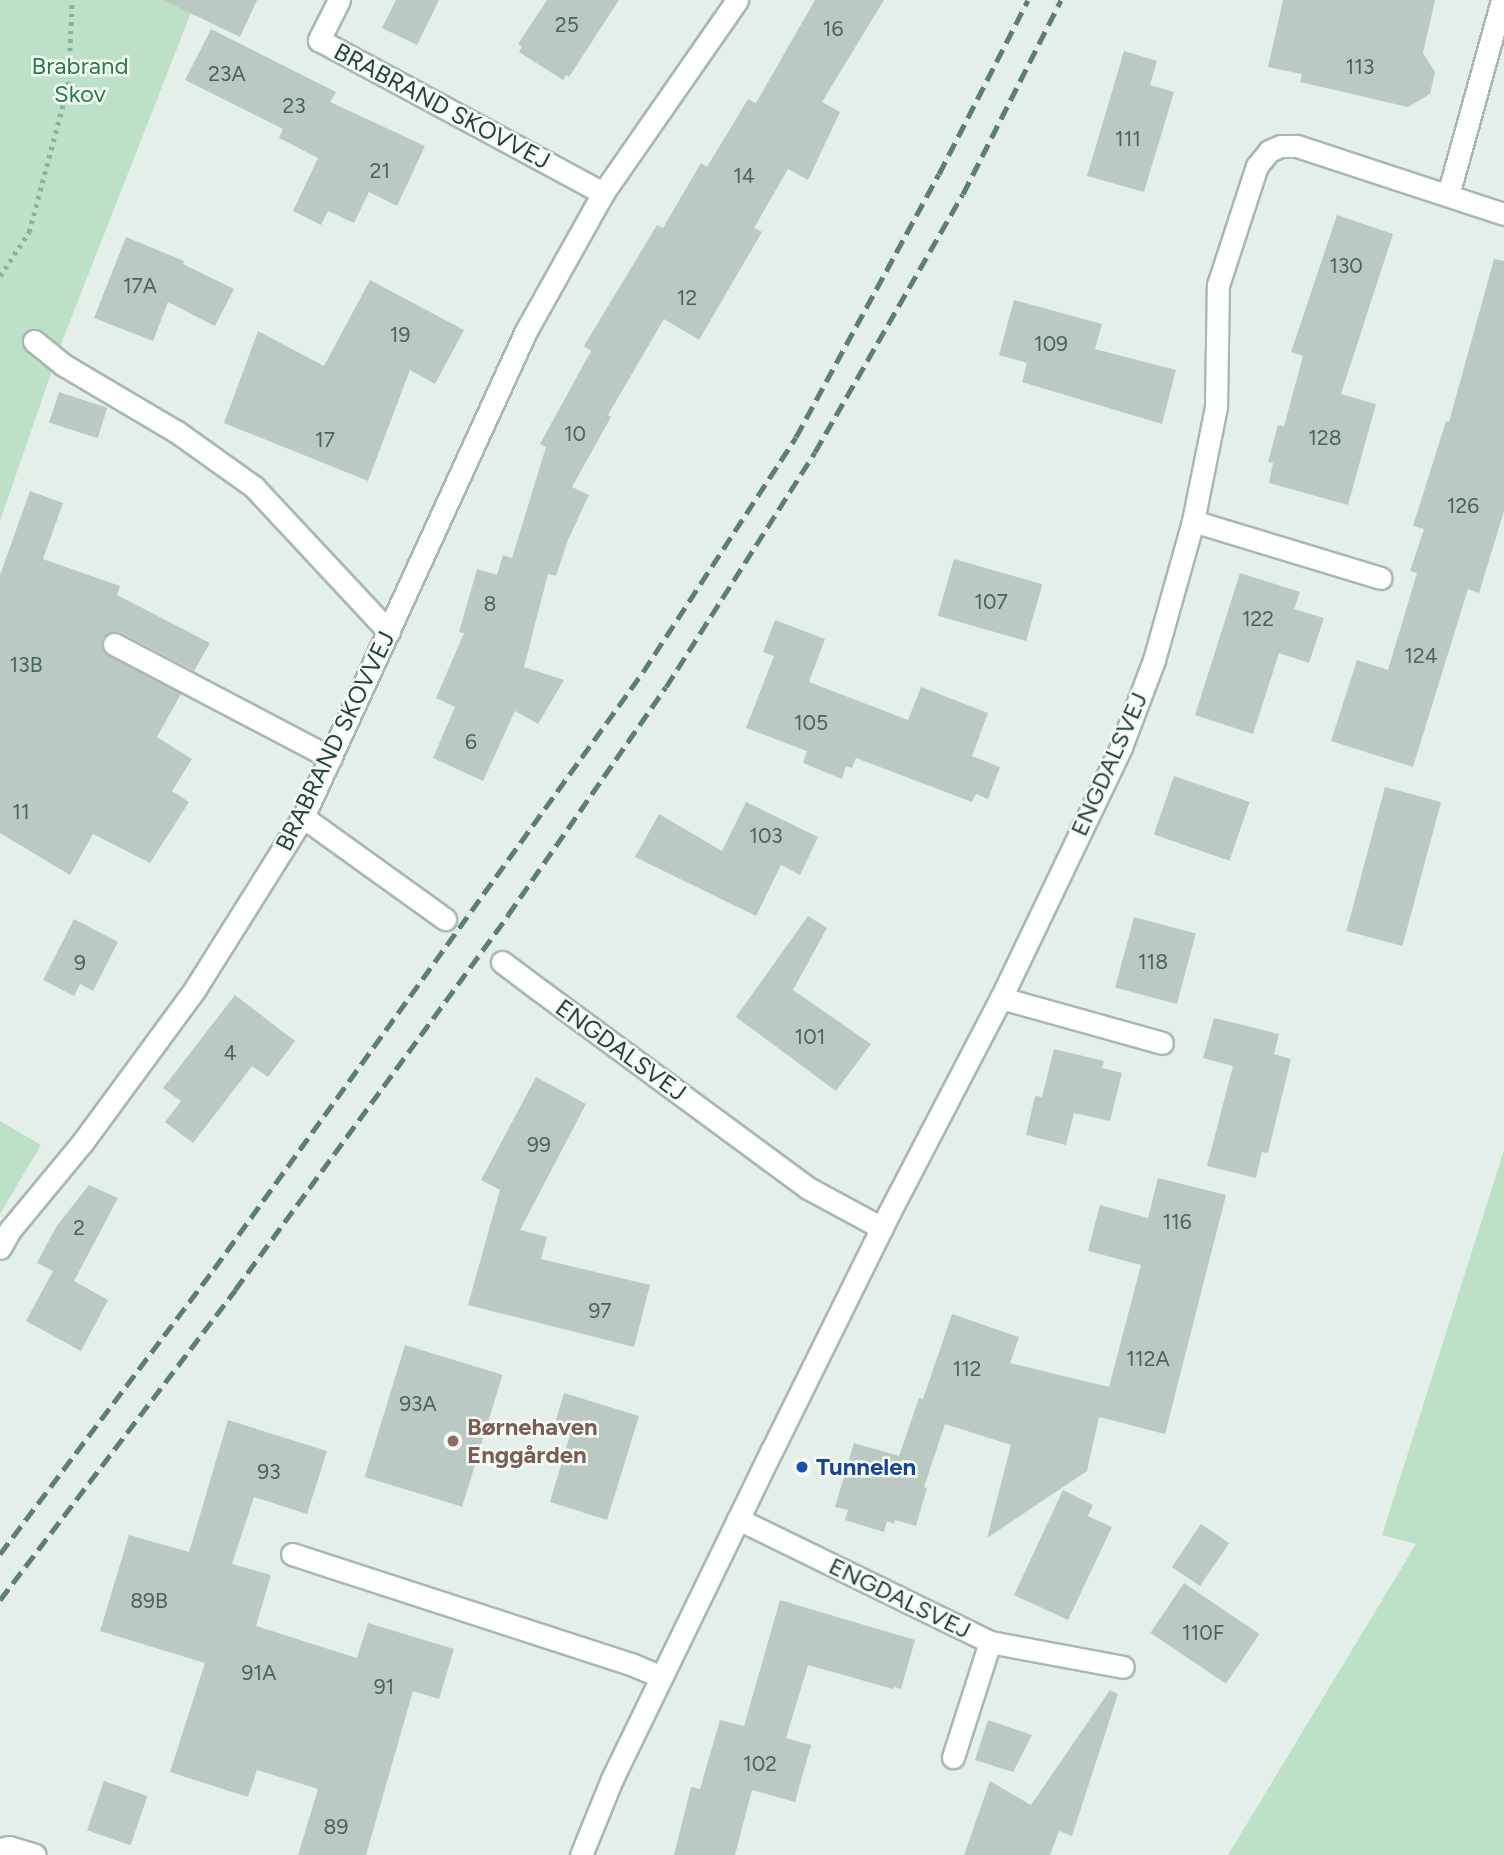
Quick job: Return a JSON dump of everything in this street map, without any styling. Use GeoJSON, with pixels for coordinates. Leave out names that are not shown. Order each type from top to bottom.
{"type":"FeatureCollection","features":[{"type":"Feature","properties":{"kind":"street","name":"BRABRAND SKOVVEJ"},"geometry":{"type":"LineString","coordinates":[[339,0],[319,40],[603,193]]}},
{"type":"Feature","properties":{"kind":"street","name":"BRABRAND SKOVVEJ"},"geometry":{"type":"LineString","coordinates":[[0,1248],[10,1230],[82,1143],[195,989],[303,817],[526,331],[603,193],[737,0]]}},
{"type":"Feature","properties":{"kind":"street"},"geometry":{"type":"LineString","coordinates":[[1447,195],[1502,0]]}},
{"type":"Feature","properties":{"kind":"street","name":"ENGDALSVEJ"},"geometry":{"type":"LineString","coordinates":[[580,1855],[661,1677],[738,1519],[881,1228],[1001,998],[1121,747],[1154,660],[1193,521],[1216,407],[1219,285],[1257,166],[1269,151],[1281,146],[1297,146],[1504,214]]}},
{"type":"Feature","properties":{"kind":"street"},"geometry":{"type":"LineString","coordinates":[[34,341],[62,364],[177,432],[254,487],[389,632]]}},
{"type":"Feature","properties":{"kind":"street"},"geometry":{"type":"LineString","coordinates":[[1193,521],[1381,578]]}},
{"type":"Feature","properties":{"kind":"street"},"geometry":{"type":"LineString","coordinates":[[114,643],[331,758]]}},
{"type":"Feature","properties":{"kind":"street"},"geometry":{"type":"LineString","coordinates":[[303,817],[446,919]]}},
{"type":"Feature","properties":{"kind":"street","name":"ENGDALSVEJ"},"geometry":{"type":"LineString","coordinates":[[502,962],[808,1188],[881,1228]]}},
{"type":"Feature","properties":{"kind":"street"},"geometry":{"type":"LineString","coordinates":[[1001,998],[1162,1043]]}},
{"type":"Feature","properties":{"kind":"street","name":"ENGDALSVEJ"},"geometry":{"type":"LineString","coordinates":[[738,1519],[990,1642],[953,1757]]}},
{"type":"Feature","properties":{"kind":"street"},"geometry":{"type":"LineString","coordinates":[[292,1554],[618,1660],[661,1677]]}},
{"type":"Feature","properties":{"kind":"street"},"geometry":{"type":"LineString","coordinates":[[990,1642],[1123,1667]]}},
{"type":"Feature","properties":{"kind":"street"},"geometry":{"type":"LineString","coordinates":[[0,1849],[9,1847],[35,1855]]}},
{"type":"Feature","properties":{"kind":"path"},"geometry":{"type":"LineString","coordinates":[[0,276],[29,232],[68,85],[72,0]]}},
{"type":"Feature","properties":{"kind":"green space","name":"Brabrand Skov"},"geometry":{"type":"Polygon","coordinates":[[[0,0],[196,0],[63,339],[0,521],[0,0]]]}},
{"type":"Feature","properties":{"kind":"green space"},"geometry":{"type":"Polygon","coordinates":[[[0,1121],[41,1145],[0,1214],[0,1121]]]}},
{"type":"Feature","properties":{"kind":"green space"},"geometry":{"type":"Polygon","coordinates":[[[1504,1150],[1504,1855],[1228,1855],[1416,1544],[1382,1535],[1504,1150]]]}},
{"type":"Feature","properties":{"kind":"building"},"geometry":{"type":"Polygon","coordinates":[[[163,0],[257,0],[240,37],[163,0]]]}},
{"type":"Feature","properties":{"kind":"building"},"geometry":{"type":"Polygon","coordinates":[[[396,0],[439,0],[417,45],[382,28],[396,0]]]}},
{"type":"Feature","properties":{"kind":"building"},"geometry":{"type":"Polygon","coordinates":[[[547,0],[619,0],[569,77],[566,75],[563,80],[519,52],[522,47],[518,44],[547,0]]]}},
{"type":"Feature","properties":{"kind":"building"},"geometry":{"type":"Polygon","coordinates":[[[815,0],[884,0],[822,102],[840,112],[808,180],[788,169],[754,228],[762,232],[699,340],[664,319],[608,415],[611,417],[572,487],[589,495],[568,540],[556,576],[548,574],[524,667],[564,680],[538,724],[515,711],[483,781],[433,758],[455,707],[436,698],[464,633],[459,632],[477,569],[497,575],[503,555],[512,558],[546,447],[540,444],[591,351],[584,346],[657,225],[663,228],[701,163],[707,167],[748,99],[756,103],[815,0]]]}},
{"type":"Feature","properties":{"kind":"building"},"geometry":{"type":"Polygon","coordinates":[[[1283,0],[1435,0],[1423,53],[1435,72],[1430,94],[1408,107],[1300,82],[1302,74],[1268,67],[1283,0]]]}},
{"type":"Feature","properties":{"kind":"building"},"geometry":{"type":"Polygon","coordinates":[[[211,29],[336,92],[330,102],[425,146],[397,206],[369,192],[354,223],[328,211],[321,225],[293,211],[318,158],[279,138],[283,129],[185,80],[211,29]]]}},
{"type":"Feature","properties":{"kind":"building"},"geometry":{"type":"Polygon","coordinates":[[[1124,51],[1157,61],[1150,85],[1174,92],[1144,192],[1087,176],[1124,51]]]}},
{"type":"Feature","properties":{"kind":"building"},"geometry":{"type":"Polygon","coordinates":[[[1337,215],[1393,234],[1341,394],[1376,404],[1348,505],[1269,483],[1273,463],[1268,462],[1278,425],[1284,426],[1303,356],[1291,352],[1337,215]]]}},
{"type":"Feature","properties":{"kind":"building"},"geometry":{"type":"Polygon","coordinates":[[[126,237],[184,261],[183,264],[234,289],[215,326],[168,302],[153,341],[94,318],[126,237]]]}},
{"type":"Feature","properties":{"kind":"building"},"geometry":{"type":"Polygon","coordinates":[[[1494,259],[1504,261],[1504,511],[1479,593],[1468,589],[1413,767],[1331,741],[1357,660],[1388,670],[1417,573],[1410,571],[1424,529],[1413,526],[1446,421],[1449,422],[1494,259]]]}},
{"type":"Feature","properties":{"kind":"building"},"geometry":{"type":"Polygon","coordinates":[[[370,280],[464,330],[435,384],[410,370],[368,481],[224,423],[258,331],[324,366],[370,280]]]}},
{"type":"Feature","properties":{"kind":"building"},"geometry":{"type":"Polygon","coordinates":[[[1014,300],[1102,324],[1095,349],[1176,370],[1162,424],[1022,382],[1027,363],[999,355],[1014,300]]]}},
{"type":"Feature","properties":{"kind":"building"},"geometry":{"type":"Polygon","coordinates":[[[59,392],[108,408],[98,438],[49,422],[59,392]]]}},
{"type":"Feature","properties":{"kind":"building"},"geometry":{"type":"Polygon","coordinates":[[[30,491],[63,503],[43,559],[120,586],[117,595],[210,643],[194,671],[120,632],[108,633],[102,639],[103,650],[108,656],[181,694],[157,737],[192,759],[172,791],[189,802],[150,863],[93,834],[70,875],[0,833],[0,575],[30,491]]]}},
{"type":"Feature","properties":{"kind":"building"},"geometry":{"type":"Polygon","coordinates":[[[954,559],[1042,584],[1026,641],[938,616],[954,559]]]}},
{"type":"Feature","properties":{"kind":"building"},"geometry":{"type":"Polygon","coordinates":[[[1240,573],[1300,592],[1294,609],[1324,618],[1309,663],[1279,653],[1253,734],[1195,715],[1240,573]]]}},
{"type":"Feature","properties":{"kind":"building"},"geometry":{"type":"Polygon","coordinates":[[[775,620],[825,639],[809,682],[908,720],[921,687],[988,713],[972,756],[1000,767],[988,799],[976,794],[972,802],[856,758],[852,768],[846,766],[842,779],[803,763],[807,751],[746,728],[774,656],[763,652],[775,620]]]}},
{"type":"Feature","properties":{"kind":"building"},"geometry":{"type":"Polygon","coordinates":[[[1174,776],[1250,802],[1229,861],[1154,835],[1174,776]]]}},
{"type":"Feature","properties":{"kind":"building"},"geometry":{"type":"Polygon","coordinates":[[[1385,787],[1441,802],[1402,946],[1346,931],[1385,787]]]}},
{"type":"Feature","properties":{"kind":"building"},"geometry":{"type":"Polygon","coordinates":[[[746,802],[818,837],[800,875],[781,865],[756,916],[635,857],[659,814],[722,851],[746,802]]]}},
{"type":"Feature","properties":{"kind":"building"},"geometry":{"type":"Polygon","coordinates":[[[808,916],[827,928],[793,990],[871,1044],[836,1091],[736,1017],[808,916]]]}},
{"type":"Feature","properties":{"kind":"building"},"geometry":{"type":"Polygon","coordinates":[[[1134,917],[1196,934],[1177,1004],[1115,988],[1134,917]]]}},
{"type":"Feature","properties":{"kind":"building"},"geometry":{"type":"Polygon","coordinates":[[[74,919],[118,942],[93,991],[80,984],[74,996],[43,980],[74,919]]]}},
{"type":"Feature","properties":{"kind":"building"},"geometry":{"type":"Polygon","coordinates":[[[235,995],[295,1041],[268,1077],[252,1066],[193,1143],[165,1122],[181,1101],[163,1088],[235,995]]]}},
{"type":"Feature","properties":{"kind":"building"},"geometry":{"type":"Polygon","coordinates":[[[1214,1018],[1279,1034],[1274,1054],[1291,1059],[1268,1153],[1262,1152],[1256,1178],[1207,1166],[1233,1066],[1203,1058],[1214,1018]]]}},
{"type":"Feature","properties":{"kind":"building"},"geometry":{"type":"Polygon","coordinates":[[[1054,1049],[1104,1061],[1102,1068],[1122,1073],[1110,1121],[1074,1113],[1066,1145],[1026,1135],[1035,1096],[1042,1097],[1054,1049]]]}},
{"type":"Feature","properties":{"kind":"building"},"geometry":{"type":"Polygon","coordinates":[[[536,1077],[586,1104],[520,1230],[547,1237],[541,1259],[650,1285],[634,1347],[468,1305],[500,1190],[481,1180],[536,1077]]]}},
{"type":"Feature","properties":{"kind":"building"},"geometry":{"type":"Polygon","coordinates":[[[1158,1178],[1226,1195],[1165,1434],[1099,1417],[1087,1471],[987,1538],[1011,1445],[945,1424],[924,1487],[927,1488],[916,1526],[895,1520],[894,1524],[887,1521],[884,1532],[845,1520],[848,1510],[835,1507],[854,1443],[899,1456],[919,1398],[923,1399],[952,1314],[1019,1337],[1010,1363],[1109,1387],[1141,1265],[1088,1251],[1100,1205],[1148,1218],[1158,1178]]]}},
{"type":"Feature","properties":{"kind":"building"},"geometry":{"type":"Polygon","coordinates":[[[89,1185],[118,1198],[74,1281],[108,1300],[81,1351],[26,1321],[53,1271],[37,1263],[56,1227],[89,1185]]]}},
{"type":"Feature","properties":{"kind":"building"},"geometry":{"type":"Polygon","coordinates":[[[405,1345],[503,1375],[462,1507],[365,1477],[405,1345]]]}},
{"type":"Feature","properties":{"kind":"building"},"geometry":{"type":"Polygon","coordinates":[[[564,1393],[639,1416],[607,1520],[550,1502],[570,1435],[553,1430],[564,1393]]]}},
{"type":"Feature","properties":{"kind":"building"},"geometry":{"type":"Polygon","coordinates":[[[228,1420],[327,1451],[307,1514],[254,1497],[232,1564],[271,1575],[256,1626],[357,1658],[368,1623],[454,1649],[439,1699],[413,1691],[366,1855],[298,1855],[318,1789],[257,1770],[248,1797],[170,1772],[205,1663],[100,1631],[129,1535],[189,1552],[228,1420]]]}},
{"type":"Feature","properties":{"kind":"building"},"geometry":{"type":"Polygon","coordinates":[[[1063,1490],[1093,1505],[1088,1516],[1112,1527],[1068,1620],[1014,1595],[1063,1490]]]}},
{"type":"Feature","properties":{"kind":"building"},"geometry":{"type":"Polygon","coordinates":[[[1201,1524],[1229,1543],[1200,1586],[1172,1567],[1201,1524]]]}},
{"type":"Feature","properties":{"kind":"building"},"geometry":{"type":"Polygon","coordinates":[[[1184,1583],[1259,1634],[1226,1684],[1150,1633],[1184,1583]]]}},
{"type":"Feature","properties":{"kind":"building"},"geometry":{"type":"Polygon","coordinates":[[[780,1600],[915,1640],[901,1689],[808,1665],[786,1738],[811,1745],[795,1802],[752,1790],[735,1855],[674,1855],[691,1787],[700,1789],[720,1720],[744,1726],[780,1600]]]}},
{"type":"Feature","properties":{"kind":"building"},"geometry":{"type":"Polygon","coordinates":[[[1110,1690],[1118,1694],[1072,1836],[1059,1831],[1050,1855],[964,1855],[990,1781],[1031,1805],[1110,1690]]]}},
{"type":"Feature","properties":{"kind":"building"},"geometry":{"type":"Polygon","coordinates":[[[988,1720],[1032,1735],[1013,1772],[975,1760],[988,1720]]]}},
{"type":"Feature","properties":{"kind":"building"},"geometry":{"type":"Polygon","coordinates":[[[104,1781],[147,1796],[131,1845],[87,1830],[104,1781]]]}},
{"type":"Feature","properties":{"kind":"railway"},"geometry":{"type":"LineString","coordinates":[[0,1554],[214,1269],[643,672],[796,437],[939,174],[1028,0]]}},
{"type":"Feature","properties":{"kind":"railway"},"geometry":{"type":"LineString","coordinates":[[0,1600],[235,1290],[508,915],[666,687],[815,452],[963,194],[1061,0]]}},
{"type":"Feature","properties":{"kind":"place","name":"Børnehaven Enggården"},"geometry":{"type":"Point","coordinates":[453,1441]}},
{"type":"Feature","properties":{"kind":"place","name":"Tunnelen"},"geometry":{"type":"Point","coordinates":[802,1467]}}]}
